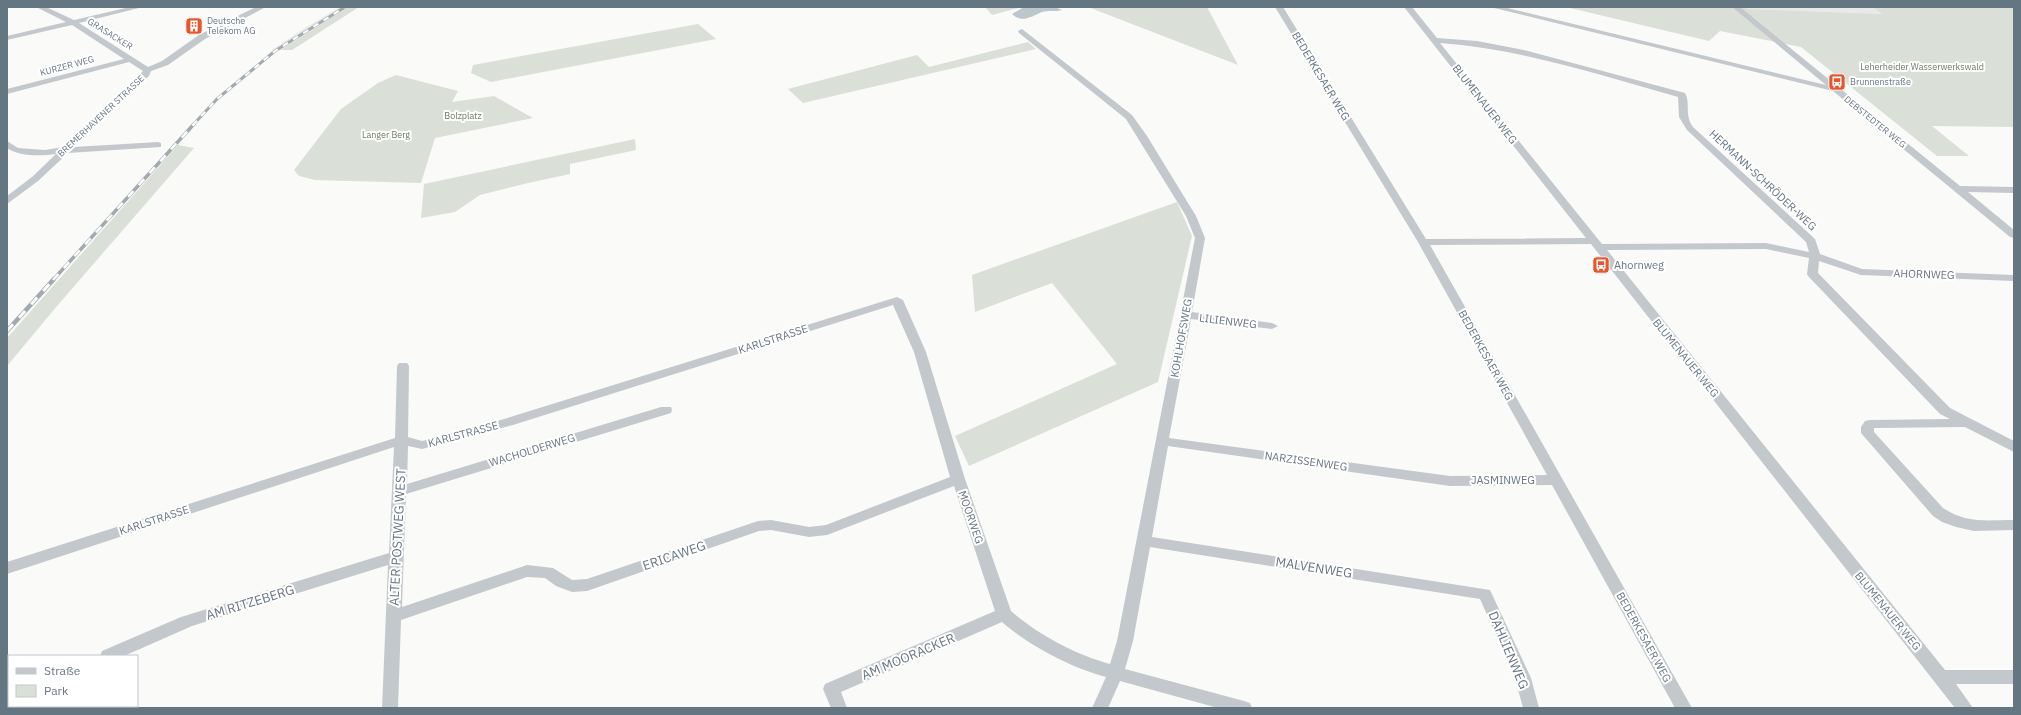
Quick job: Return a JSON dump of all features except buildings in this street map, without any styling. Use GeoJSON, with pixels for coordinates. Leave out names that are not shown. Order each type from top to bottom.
{"type":"FeatureCollection","features":[{"type":"Feature","properties":{"kind":"street","name":"GRASACKER"},"geometry":{"type":"LineString","coordinates":[[40,7],[74,23],[147,70]]}},
{"type":"Feature","properties":{"kind":"street"},"geometry":{"type":"LineString","coordinates":[[7,38],[139,7]]}},
{"type":"Feature","properties":{"kind":"street","name":"BREMERHAVENER STRASSE"},"geometry":{"type":"LineString","coordinates":[[7,201],[35,179],[146,74],[147,70],[165,63],[202,37],[262,7]]}},
{"type":"Feature","properties":{"kind":"street","name":"BEDERKESAER WEG"},"geometry":{"type":"LineString","coordinates":[[1279,7],[1423,242],[1684,708]]}},
{"type":"Feature","properties":{"kind":"street","name":"BLUMENAUER WEG"},"geometry":{"type":"LineString","coordinates":[[1408,7],[1965,708]]}},
{"type":"Feature","properties":{"kind":"street"},"geometry":{"type":"LineString","coordinates":[[1494,7],[1835,89]]}},
{"type":"Feature","properties":{"kind":"street","name":"DEBSTEDTER WEG"},"geometry":{"type":"LineString","coordinates":[[1736,7],[2014,235]]}},
{"type":"Feature","properties":{"kind":"street","name":"KOHLHOFSWEG"},"geometry":{"type":"LineString","coordinates":[[1022,31],[1129,117],[1139,130],[1198,228],[1200,238],[1125,641],[1116,672],[1100,708]]}},
{"type":"Feature","properties":{"kind":"street","name":"HERMANN-SCHRÖDER-WEG"},"geometry":{"type":"LineString","coordinates":[[1435,40],[1456,40],[1500,47],[1678,92],[1683,98],[1682,107],[1684,122],[1811,241],[1815,256],[1812,274],[1945,411],[2014,447]]}},
{"type":"Feature","properties":{"kind":"street","name":"KURZER WEG"},"geometry":{"type":"LineString","coordinates":[[7,92],[131,59]]}},
{"type":"Feature","properties":{"kind":"street"},"geometry":{"type":"LineString","coordinates":[[7,144],[16,150],[44,153],[64,150],[158,144]]}},
{"type":"Feature","properties":{"kind":"street"},"geometry":{"type":"LineString","coordinates":[[1957,189],[2014,190]]}},
{"type":"Feature","properties":{"kind":"street","name":"AHORNWEG"},"geometry":{"type":"LineString","coordinates":[[1423,242],[1766,246],[1815,256],[1862,272],[2014,278]]}},
{"type":"Feature","properties":{"kind":"street","name":"KARLSTRASSE"},"geometry":{"type":"LineString","coordinates":[[7,568],[402,440],[422,445],[508,422],[897,300]]}},
{"type":"Feature","properties":{"kind":"street","name":"MOORWEG"},"geometry":{"type":"LineString","coordinates":[[897,300],[920,352],[958,480],[1004,614],[1021,629],[1086,665],[1244,708]]}},
{"type":"Feature","properties":{"kind":"street","name":"LILIENWEG"},"geometry":{"type":"LineString","coordinates":[[1185,315],[1272,326]]}},
{"type":"Feature","properties":{"kind":"street","name":"ALTER POSTWEG WEST"},"geometry":{"type":"LineString","coordinates":[[390,708],[395,557],[402,440],[403,366]]}},
{"type":"Feature","properties":{"kind":"street","name":"WACHOLDERWEG"},"geometry":{"type":"LineString","coordinates":[[398,491],[666,410]]}},
{"type":"Feature","properties":{"kind":"street"},"geometry":{"type":"LineString","coordinates":[[1966,423],[1870,424],[1867,427],[1868,434],[1938,512],[1947,519],[1964,525],[2014,525]]}},
{"type":"Feature","properties":{"kind":"street","name":"NARZISSENWEG"},"geometry":{"type":"LineString","coordinates":[[1162,441],[1450,480]]}},
{"type":"Feature","properties":{"kind":"street","name":"ERICAWEG"},"geometry":{"type":"LineString","coordinates":[[393,616],[527,571],[548,572],[561,582],[572,586],[587,585],[758,526],[771,525],[809,532],[827,530],[958,480]]}},
{"type":"Feature","properties":{"kind":"street","name":"JASMINWEG"},"geometry":{"type":"LineString","coordinates":[[1450,480],[1556,480]]}},
{"type":"Feature","properties":{"kind":"street","name":"MALVENWEG"},"geometry":{"type":"LineString","coordinates":[[1144,541],[1485,594]]}},
{"type":"Feature","properties":{"kind":"street","name":"AM RITZEBERG"},"geometry":{"type":"LineString","coordinates":[[110,655],[187,621],[395,557]]}},
{"type":"Feature","properties":{"kind":"street","name":"DAHLIENWEG"},"geometry":{"type":"LineString","coordinates":[[1485,594],[1523,678],[1531,708]]}},
{"type":"Feature","properties":{"kind":"street","name":"AM MOORACKER"},"geometry":{"type":"LineString","coordinates":[[839,708],[831,689],[1004,614]]}},
{"type":"Feature","properties":{"kind":"street"},"geometry":{"type":"LineString","coordinates":[[1941,677],[2014,677]]}},
{"type":"Feature","properties":{"kind":"shaded area"},"geometry":{"type":"Polygon","coordinates":[[[340,7],[348,7],[281,50],[272,50],[305,28],[340,7]]]}},
{"type":"Feature","properties":{"kind":"shaded area"},"geometry":{"type":"Polygon","coordinates":[[[1024,7],[1055,7],[1062,10],[1044,11],[1023,19],[1012,14],[1024,7]]]}},
{"type":"Feature","properties":{"kind":"shaded area"},"geometry":{"type":"Polygon","coordinates":[[[1745,7],[1873,7],[1883,14],[1748,9],[1745,7]]]}},
{"type":"Feature","properties":{"kind":"green space"},"geometry":{"type":"Polygon","coordinates":[[[348,7],[359,7],[292,50],[281,50],[348,7]]]}},
{"type":"Feature","properties":{"kind":"green space"},"geometry":{"type":"Polygon","coordinates":[[[985,7],[1022,7],[992,15],[985,7]]]}},
{"type":"Feature","properties":{"kind":"green space"},"geometry":{"type":"Polygon","coordinates":[[[1088,7],[1207,7],[1238,65],[1088,7]]]}},
{"type":"Feature","properties":{"kind":"green space","name":"Leherheider Wasserwerkswald"},"geometry":{"type":"Polygon","coordinates":[[[1566,7],[1745,7],[1748,9],[1882,14],[1873,7],[2014,7],[2014,127],[1932,126],[1969,156],[1937,156],[1801,47],[1720,31],[1709,41],[1566,7]]]}},
{"type":"Feature","properties":{"kind":"green space"},"geometry":{"type":"Polygon","coordinates":[[[698,24],[716,39],[491,82],[471,73],[473,65],[698,24]]]}},
{"type":"Feature","properties":{"kind":"green space"},"geometry":{"type":"Polygon","coordinates":[[[1028,42],[1036,49],[803,103],[788,89],[917,55],[929,67],[1028,42]]]}},
{"type":"Feature","properties":{"kind":"green space","name":"Langer Berg"},"geometry":{"type":"Polygon","coordinates":[[[396,75],[458,91],[452,102],[494,96],[533,118],[435,138],[421,183],[315,180],[299,176],[294,170],[341,109],[378,83],[396,75]]]}},
{"type":"Feature","properties":{"kind":"green space"},"geometry":{"type":"Polygon","coordinates":[[[635,139],[636,150],[570,164],[570,174],[480,195],[455,212],[421,218],[424,184],[635,139]]]}},
{"type":"Feature","properties":{"kind":"green space"},"geometry":{"type":"Polygon","coordinates":[[[178,145],[194,148],[7,366],[7,338],[178,145]]]}},
{"type":"Feature","properties":{"kind":"green space"},"geometry":{"type":"Polygon","coordinates":[[[1177,202],[1192,236],[1158,382],[969,466],[955,436],[1117,364],[1052,283],[975,312],[972,275],[1177,202]]]}},
{"type":"Feature","properties":{"kind":"railway"},"geometry":{"type":"LineString","coordinates":[[193,125],[217,99],[275,51],[345,7]]}},
{"type":"Feature","properties":{"kind":"railway"},"geometry":{"type":"LineString","coordinates":[[53,280],[194,124]]}},
{"type":"Feature","properties":{"kind":"railway"},"geometry":{"type":"LineString","coordinates":[[7,331],[54,279]]}},
{"type":"Feature","properties":{"kind":"place","name":"Deutsche Telekom AG"},"geometry":{"type":"Point","coordinates":[194,26]}},
{"type":"Feature","properties":{"kind":"place","name":"Brunnenstraße"},"geometry":{"type":"Point","coordinates":[1837,82]}},
{"type":"Feature","properties":{"kind":"place","name":"Ahornweg"},"geometry":{"type":"Point","coordinates":[1601,265]}},
{"type":"Feature","properties":{"kind":"park label","name":"Bolzplatz"},"geometry":{"type":"Point","coordinates":[463,116]}}]}
